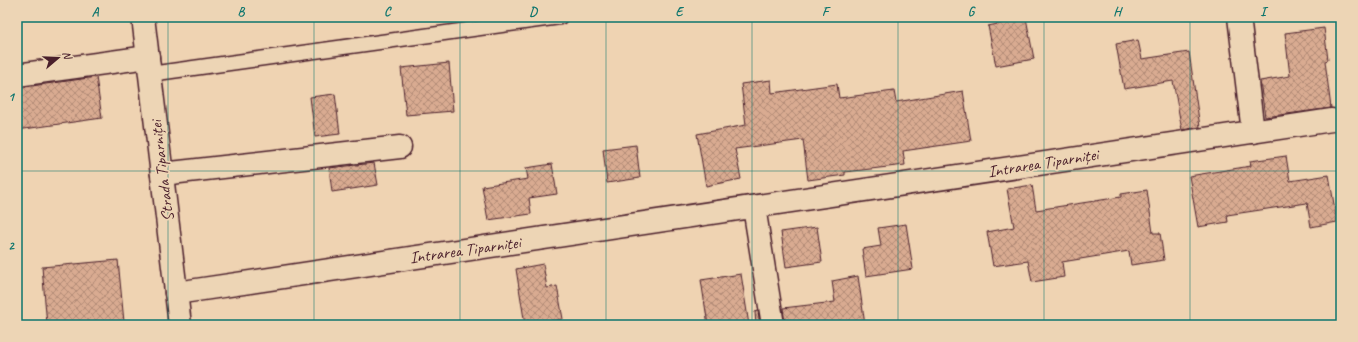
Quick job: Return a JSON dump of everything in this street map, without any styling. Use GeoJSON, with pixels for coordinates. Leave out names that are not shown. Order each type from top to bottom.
{"type":"FeatureCollection","features":[{"type":"Feature","properties":{"kind":"street","name":"Strada Tiparniței"},"geometry":{"type":"LineString","coordinates":[[143,17],[180,325]]}},
{"type":"Feature","properties":{"kind":"street"},"geometry":{"type":"LineString","coordinates":[[1239,17],[1253,132]]}},
{"type":"Feature","properties":{"kind":"street"},"geometry":{"type":"LineString","coordinates":[[17,75],[149,66]]}},
{"type":"Feature","properties":{"kind":"street","name":"Intrarea Tiparniței"},"geometry":{"type":"LineString","coordinates":[[176,292],[1332,120]]}},
{"type":"Feature","properties":{"kind":"street"},"geometry":{"type":"LineString","coordinates":[[162,174],[400,147]]}},
{"type":"Feature","properties":{"kind":"street"},"geometry":{"type":"LineString","coordinates":[[754,207],[773,325]]}},
{"type":"Feature","properties":{"kind":"lane"},"geometry":{"type":"LineString","coordinates":[[149,66],[560,17]]}},
{"type":"Feature","properties":{"kind":"building"},"geometry":{"type":"Polygon","coordinates":[[[1026,18],[1034,59],[996,66],[988,26],[1026,18]]]}},
{"type":"Feature","properties":{"kind":"building"},"geometry":{"type":"Polygon","coordinates":[[[1324,28],[1328,60],[1325,61],[1331,108],[1265,117],[1260,81],[1290,76],[1285,33],[1324,28]]]}},
{"type":"Feature","properties":{"kind":"building"},"geometry":{"type":"Polygon","coordinates":[[[1138,40],[1142,59],[1189,52],[1200,127],[1182,130],[1173,81],[1124,89],[1116,44],[1138,40]]]}},
{"type":"Feature","properties":{"kind":"building"},"geometry":{"type":"Polygon","coordinates":[[[449,63],[453,111],[406,115],[401,68],[449,63]]]}},
{"type":"Feature","properties":{"kind":"building"},"geometry":{"type":"Polygon","coordinates":[[[96,77],[102,118],[17,130],[17,88],[96,77]]]}},
{"type":"Feature","properties":{"kind":"building"},"geometry":{"type":"Polygon","coordinates":[[[771,80],[772,93],[837,84],[839,98],[894,91],[896,102],[963,91],[971,141],[903,151],[905,165],[845,172],[845,175],[808,180],[803,140],[735,149],[741,179],[706,186],[697,134],[746,125],[741,84],[771,80]]]}},
{"type":"Feature","properties":{"kind":"building"},"geometry":{"type":"Polygon","coordinates":[[[335,94],[340,134],[315,137],[310,97],[335,94]]]}},
{"type":"Feature","properties":{"kind":"building"},"geometry":{"type":"Polygon","coordinates":[[[636,145],[640,178],[607,183],[603,149],[636,145]]]}},
{"type":"Feature","properties":{"kind":"building"},"geometry":{"type":"Polygon","coordinates":[[[1286,156],[1290,181],[1329,175],[1337,222],[1311,227],[1307,203],[1227,215],[1228,222],[1198,227],[1189,176],[1251,166],[1250,161],[1286,156]]]}},
{"type":"Feature","properties":{"kind":"building"},"geometry":{"type":"Polygon","coordinates":[[[374,163],[378,185],[332,192],[329,168],[374,163]]]}},
{"type":"Feature","properties":{"kind":"building"},"geometry":{"type":"Polygon","coordinates":[[[552,164],[557,194],[529,198],[531,214],[488,220],[482,186],[528,179],[526,168],[552,164]]]}},
{"type":"Feature","properties":{"kind":"building"},"geometry":{"type":"Polygon","coordinates":[[[1032,185],[1036,210],[1121,197],[1121,194],[1147,190],[1153,233],[1160,233],[1164,260],[1131,265],[1129,251],[1062,262],[1064,277],[1032,282],[1028,261],[993,266],[987,232],[1014,227],[1007,189],[1032,185]]]}},
{"type":"Feature","properties":{"kind":"building"},"geometry":{"type":"Polygon","coordinates":[[[906,224],[913,269],[866,276],[862,249],[881,246],[878,228],[906,224]]]}},
{"type":"Feature","properties":{"kind":"building"},"geometry":{"type":"Polygon","coordinates":[[[817,227],[822,262],[786,267],[781,232],[817,227]]]}},
{"type":"Feature","properties":{"kind":"building"},"geometry":{"type":"Polygon","coordinates":[[[118,260],[124,322],[97,325],[47,325],[42,267],[118,260]]]}},
{"type":"Feature","properties":{"kind":"building"},"geometry":{"type":"Polygon","coordinates":[[[543,264],[547,288],[557,286],[563,319],[525,325],[516,269],[543,264]]]}},
{"type":"Feature","properties":{"kind":"building"},"geometry":{"type":"Polygon","coordinates":[[[741,274],[749,325],[708,325],[701,280],[741,274]]]}},
{"type":"Feature","properties":{"kind":"building"},"geometry":{"type":"Polygon","coordinates":[[[858,276],[865,325],[785,325],[783,308],[835,302],[832,281],[858,276]]]}},
{"type":"Feature","properties":{"kind":"building"},"geometry":{"type":"Polygon","coordinates":[[[758,311],[760,325],[756,325],[755,312],[758,311]]]}}]}
